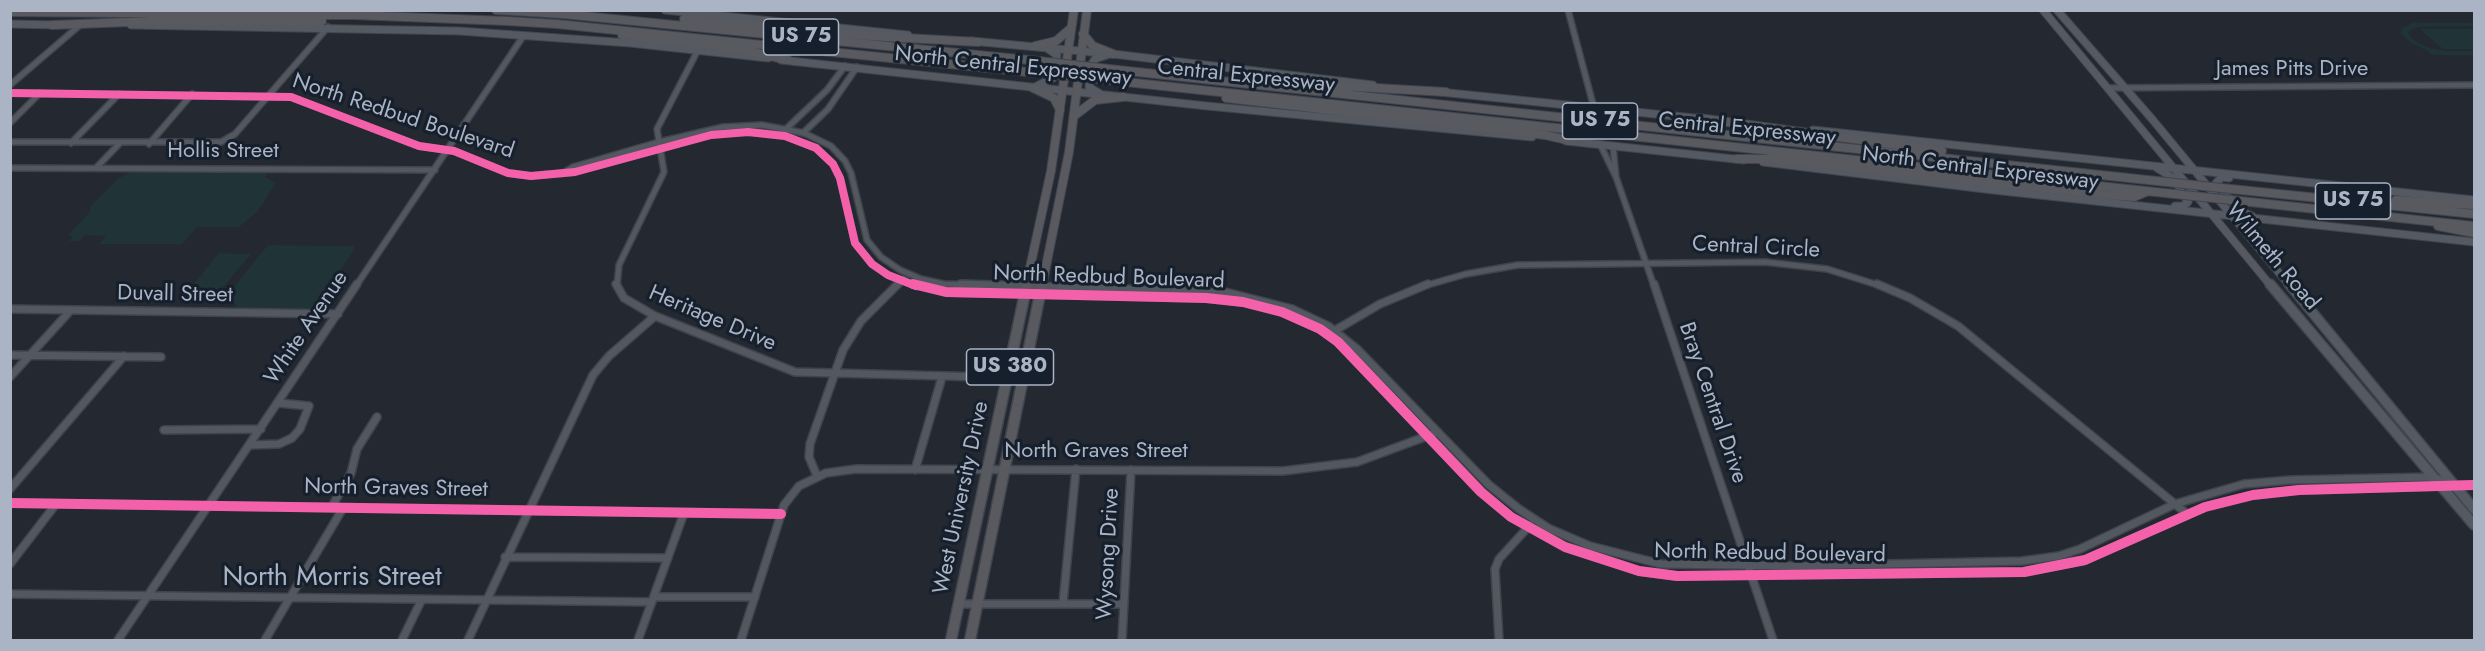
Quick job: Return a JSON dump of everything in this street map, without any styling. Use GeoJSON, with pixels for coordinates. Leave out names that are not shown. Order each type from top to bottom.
{"type":"FeatureCollection","features":[{"type":"Feature","properties":{"kind":"highway","name":"Central Expressway"},"geometry":{"type":"LineString","coordinates":[[496,10],[639,20],[2475,214]]}},
{"type":"Feature","properties":{"kind":"highway","name":"West University Drive"},"geometry":{"type":"LineString","coordinates":[[951,640],[1026,291],[1061,111],[1074,10]]}},
{"type":"Feature","properties":{"kind":"highway","name":"West University Drive"},"geometry":{"type":"LineString","coordinates":[[970,640],[1074,116],[1087,10]]}},
{"type":"Feature","properties":{"kind":"highway","name":"Central Expressway"},"geometry":{"type":"LineString","coordinates":[[10,12],[371,16],[557,24],[1107,80],[2475,226]]}},
{"type":"Feature","properties":{"kind":"highway"},"geometry":{"type":"LineString","coordinates":[[51,25],[157,21],[354,20],[371,16]]}},
{"type":"Feature","properties":{"kind":"highway"},"geometry":{"type":"LineString","coordinates":[[639,20],[654,17],[870,36],[978,42]]}},
{"type":"Feature","properties":{"kind":"highway"},"geometry":{"type":"LineString","coordinates":[[576,26],[585,31],[735,48],[788,60]]}},
{"type":"Feature","properties":{"kind":"highway"},"geometry":{"type":"LineString","coordinates":[[1035,46],[1056,40],[1071,28]]}},
{"type":"Feature","properties":{"kind":"highway"},"geometry":{"type":"LineString","coordinates":[[1083,34],[1093,46],[1113,54]]}},
{"type":"Feature","properties":{"kind":"highway"},"geometry":{"type":"LineString","coordinates":[[1177,76],[1446,92]]}},
{"type":"Feature","properties":{"kind":"highway"},"geometry":{"type":"LineString","coordinates":[[1033,88],[1054,98],[1061,111]]}},
{"type":"Feature","properties":{"kind":"highway"},"geometry":{"type":"LineString","coordinates":[[1209,91],[1218,97],[1257,104],[1545,135],[1572,141]]}},
{"type":"Feature","properties":{"kind":"highway"},"geometry":{"type":"LineString","coordinates":[[1074,116],[1095,100],[1123,97]]}},
{"type":"Feature","properties":{"kind":"highway"},"geometry":{"type":"LineString","coordinates":[[1698,118],[1839,139],[2045,164],[2092,173]]}},
{"type":"Feature","properties":{"kind":"highway"},"geometry":{"type":"LineString","coordinates":[[1737,159],[1773,159],[2134,197],[2147,191]]}},
{"type":"Feature","properties":{"kind":"highway"},"geometry":{"type":"LineString","coordinates":[[2231,189],[2270,188],[2475,205]]}},
{"type":"Feature","properties":{"kind":"highway"},"geometry":{"type":"LineString","coordinates":[[2427,221],[2449,230],[2475,233]]}},
{"type":"Feature","properties":{"kind":"main road"},"geometry":{"type":"LineString","coordinates":[[413,29],[506,29],[512,27],[526,10]]}},
{"type":"Feature","properties":{"kind":"main road"},"geometry":{"type":"LineString","coordinates":[[524,35],[539,10]]}},
{"type":"Feature","properties":{"kind":"main road"},"geometry":{"type":"LineString","coordinates":[[547,36],[542,28],[555,10]]}},
{"type":"Feature","properties":{"kind":"main road","name":"North Central Expressway"},"geometry":{"type":"LineString","coordinates":[[664,10],[1113,54],[1594,108],[2475,200]]}},
{"type":"Feature","properties":{"kind":"main road","name":"Wilmeth Road"},"geometry":{"type":"LineString","coordinates":[[2043,10],[2110,88],[2211,215],[2475,525]]}},
{"type":"Feature","properties":{"kind":"main road","name":"Wilmeth Road"},"geometry":{"type":"LineString","coordinates":[[2057,10],[2195,171],[2475,509]]}},
{"type":"Feature","properties":{"kind":"main road","name":"North Central Expressway"},"geometry":{"type":"LineString","coordinates":[[10,24],[329,27],[547,36],[857,67],[1077,93],[1572,141],[2211,215],[2475,242]]}},
{"type":"Feature","properties":{"kind":"main road"},"geometry":{"type":"LineString","coordinates":[[1033,88],[1052,79],[1057,57],[1051,50],[1035,46]]}},
{"type":"Feature","properties":{"kind":"main road"},"geometry":{"type":"LineString","coordinates":[[1108,96],[1091,89],[1090,71],[1095,59],[1113,54]]}},
{"type":"Feature","properties":{"kind":"main road"},"geometry":{"type":"LineString","coordinates":[[2090,201],[2187,205],[2188,202],[2173,177],[2149,165]]}},
{"type":"Feature","properties":{"kind":"main road"},"geometry":{"type":"LineString","coordinates":[[2263,220],[2239,210],[2216,183],[2217,180],[2222,177],[2295,181]]}},
{"type":"Feature","properties":{"kind":"main road"},"geometry":{"type":"LineString","coordinates":[[2234,242],[2277,287],[2293,291]]}},
{"type":"Feature","properties":{"kind":"main road"},"geometry":{"type":"LineString","coordinates":[[2344,370],[2361,370]]}},
{"type":"Feature","properties":{"kind":"street"},"geometry":{"type":"LineString","coordinates":[[1568,10],[1594,108]]}},
{"type":"Feature","properties":{"kind":"street"},"geometry":{"type":"LineString","coordinates":[[10,85],[80,25]]}},
{"type":"Feature","properties":{"kind":"street"},"geometry":{"type":"LineString","coordinates":[[10,142],[210,144],[226,140],[235,134],[329,27]]}},
{"type":"Feature","properties":{"kind":"street","name":"White Avenue"},"geometry":{"type":"LineString","coordinates":[[118,640],[524,35]]}},
{"type":"Feature","properties":{"kind":"street","name":"Heritage Drive"},"geometry":{"type":"LineString","coordinates":[[698,50],[657,129],[663,175],[617,274],[617,286],[624,298],[655,316],[781,368],[810,374],[1023,378]]}},
{"type":"Feature","properties":{"kind":"street"},"geometry":{"type":"LineString","coordinates":[[780,135],[812,106],[845,66]]}},
{"type":"Feature","properties":{"kind":"street"},"geometry":{"type":"LineString","coordinates":[[795,139],[828,109],[857,67]]}},
{"type":"Feature","properties":{"kind":"street","name":"James Pitts Drive"},"geometry":{"type":"LineString","coordinates":[[2110,88],[2475,85]]}},
{"type":"Feature","properties":{"kind":"street","name":"North Redbud Boulevard"},"geometry":{"type":"LineString","coordinates":[[10,93],[192,94],[295,98],[419,146],[448,149],[519,175],[565,173],[734,126],[787,128],[804,132],[827,144],[845,161],[851,173],[869,244],[887,262],[909,274],[944,284],[1026,291],[1040,296],[1238,294],[1280,304],[1332,332],[1366,358],[1497,492],[1535,520],[1574,540],[1626,557],[1689,566],[2004,562],[2051,557],[2087,546],[2175,504],[2235,486],[2277,481],[2433,477],[2455,486]]}},
{"type":"Feature","properties":{"kind":"street"},"geometry":{"type":"LineString","coordinates":[[10,123],[40,93]]}},
{"type":"Feature","properties":{"kind":"street"},"geometry":{"type":"LineString","coordinates":[[71,143],[119,94]]}},
{"type":"Feature","properties":{"kind":"street"},"geometry":{"type":"LineString","coordinates":[[149,144],[192,94]]}},
{"type":"Feature","properties":{"kind":"street"},"geometry":{"type":"LineString","coordinates":[[812,106],[828,109]]}},
{"type":"Feature","properties":{"kind":"street","name":"North Redbud Boulevard"},"geometry":{"type":"LineString","coordinates":[[660,145],[734,133],[780,135],[816,148],[833,164],[840,178],[858,247],[879,269],[902,281],[946,292],[1026,291],[1042,286],[1122,288],[1207,295]]}},
{"type":"Feature","properties":{"kind":"street"},"geometry":{"type":"LineString","coordinates":[[96,168],[120,143]]}},
{"type":"Feature","properties":{"kind":"street","name":"Bray Central Drive"},"geometry":{"type":"LineString","coordinates":[[1600,144],[1616,177],[1646,262],[1773,640]]}},
{"type":"Feature","properties":{"kind":"street","name":"Bray Central Drive"},"geometry":{"type":"LineString","coordinates":[[1613,146],[1616,177]]}},
{"type":"Feature","properties":{"kind":"street","name":"Hollis Street"},"geometry":{"type":"LineString","coordinates":[[11,168],[435,170]]}},
{"type":"Feature","properties":{"kind":"street","name":"Central Circle"},"geometry":{"type":"LineString","coordinates":[[1332,332],[1404,293],[1466,274],[1544,263],[1765,262],[1806,265],[1854,276],[1910,298],[1975,338],[2187,514]]}},
{"type":"Feature","properties":{"kind":"street"},"geometry":{"type":"LineString","coordinates":[[817,476],[808,451],[833,375],[850,335],[874,307],[909,274]]}},
{"type":"Feature","properties":{"kind":"street"},"geometry":{"type":"LineString","coordinates":[[1077,297],[1116,294],[1122,288]]}},
{"type":"Feature","properties":{"kind":"street","name":"Duvall Street"},"geometry":{"type":"LineString","coordinates":[[10,309],[338,314]]}},
{"type":"Feature","properties":{"kind":"street"},"geometry":{"type":"LineString","coordinates":[[10,377],[70,311]]}},
{"type":"Feature","properties":{"kind":"street"},"geometry":{"type":"LineString","coordinates":[[468,640],[505,557],[598,368],[655,316]]}},
{"type":"Feature","properties":{"kind":"street","name":"North Redbud Boulevard"},"geometry":{"type":"LineString","coordinates":[[1332,332],[1481,492],[1527,527],[1565,547],[1623,567],[1677,576],[1752,577],[2024,572],[2059,567],[2092,558],[2187,514],[2232,499],[2273,492],[2475,485]]}},
{"type":"Feature","properties":{"kind":"street"},"geometry":{"type":"LineString","coordinates":[[10,355],[161,357]]}},
{"type":"Feature","properties":{"kind":"street"},"geometry":{"type":"LineString","coordinates":[[10,489],[124,356]]}},
{"type":"Feature","properties":{"kind":"street"},"geometry":{"type":"LineString","coordinates":[[915,470],[942,376]]}},
{"type":"Feature","properties":{"kind":"street"},"geometry":{"type":"LineString","coordinates":[[251,445],[279,444],[292,438],[300,429],[309,406],[279,403]]}},
{"type":"Feature","properties":{"kind":"street"},"geometry":{"type":"LineString","coordinates":[[331,508],[351,473],[357,448],[377,417]]}},
{"type":"Feature","properties":{"kind":"street"},"geometry":{"type":"LineString","coordinates":[[164,430],[261,429]]}},
{"type":"Feature","properties":{"kind":"street","name":"North Graves Street"},"geometry":{"type":"LineString","coordinates":[[10,503],[781,514],[796,489],[817,476],[856,469],[1283,471],[1330,467],[1379,456],[1438,432]]}},
{"type":"Feature","properties":{"kind":"street"},"geometry":{"type":"LineString","coordinates":[[1063,603],[1076,469]]}},
{"type":"Feature","properties":{"kind":"street","name":"Wysong Drive"},"geometry":{"type":"LineString","coordinates":[[1122,640],[1131,470]]}},
{"type":"Feature","properties":{"kind":"street"},"geometry":{"type":"LineString","coordinates":[[10,564],[56,504]]}},
{"type":"Feature","properties":{"kind":"street"},"geometry":{"type":"LineString","coordinates":[[265,640],[343,508]]}},
{"type":"Feature","properties":{"kind":"street"},"geometry":{"type":"LineString","coordinates":[[638,640],[684,513]]}},
{"type":"Feature","properties":{"kind":"street"},"geometry":{"type":"LineString","coordinates":[[741,640],[781,514]]}},
{"type":"Feature","properties":{"kind":"street"},"geometry":{"type":"LineString","coordinates":[[1499,640],[1495,569],[1499,559],[1535,520]]}},
{"type":"Feature","properties":{"kind":"street"},"geometry":{"type":"LineString","coordinates":[[505,557],[668,558]]}},
{"type":"Feature","properties":{"kind":"street"},"geometry":{"type":"LineString","coordinates":[[2051,557],[2059,567]]}},
{"type":"Feature","properties":{"kind":"street"},"geometry":{"type":"LineString","coordinates":[[1892,564],[1897,575]]}},
{"type":"Feature","properties":{"kind":"street","name":"North Morris Street"},"geometry":{"type":"LineString","coordinates":[[10,594],[147,598],[484,601],[755,597]]}},
{"type":"Feature","properties":{"kind":"street"},"geometry":{"type":"LineString","coordinates":[[402,640],[422,599]]}},
{"type":"Feature","properties":{"kind":"street"},"geometry":{"type":"LineString","coordinates":[[959,604],[1124,604]]}},
{"type":"Feature","properties":{"kind":"green space"},"geometry":{"type":"Polygon","coordinates":[[[2413,23],[2474,23],[2474,26],[2417,27],[2408,32],[2412,39],[2427,47],[2444,51],[2474,51],[2474,55],[2432,55],[2410,42],[2401,33],[2402,28],[2413,23]]]}},
{"type":"Feature","properties":{"kind":"green space"},"geometry":{"type":"Polygon","coordinates":[[[2420,29],[2474,29],[2474,49],[2443,49],[2420,29]]]}},
{"type":"Feature","properties":{"kind":"green space"},"geometry":{"type":"Polygon","coordinates":[[[130,172],[269,172],[265,177],[276,183],[258,211],[239,227],[197,227],[182,244],[99,244],[106,236],[85,235],[79,241],[69,241],[73,236],[68,235],[90,212],[91,206],[119,178],[130,172]]]}},
{"type":"Feature","properties":{"kind":"green space"},"geometry":{"type":"Polygon","coordinates":[[[268,245],[353,246],[355,249],[313,309],[238,309],[228,294],[268,245]]]}},
{"type":"Feature","properties":{"kind":"green space"},"geometry":{"type":"Polygon","coordinates":[[[219,253],[251,254],[221,290],[189,290],[219,253]]]}},
{"type":"Feature","properties":{"kind":"cycle path"},"geometry":{"type":"LineString","coordinates":[[10,93],[291,97],[419,146],[454,151],[508,173],[531,176],[575,172],[711,135],[748,132],[785,136],[816,148],[833,164],[840,178],[855,243],[872,264],[888,275],[919,287],[946,292],[1206,298],[1243,302],[1282,312],[1320,329],[1338,342],[1481,492],[1511,517],[1565,547],[1639,571],[1677,576],[1752,577],[2024,572],[2085,560],[2205,507],[2253,495],[2299,490],[2474,485]]}},
{"type":"Feature","properties":{"kind":"cycle path"},"geometry":{"type":"LineString","coordinates":[[10,503],[781,514]]}}]}
